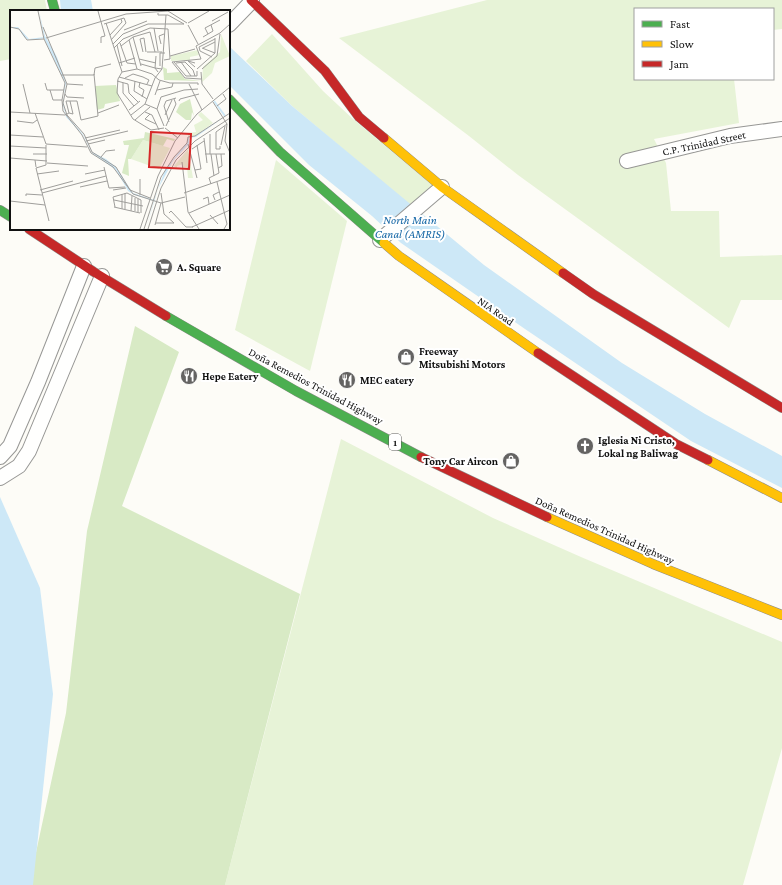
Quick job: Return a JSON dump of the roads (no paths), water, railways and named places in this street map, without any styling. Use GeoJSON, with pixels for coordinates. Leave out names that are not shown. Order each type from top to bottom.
{"type":"FeatureCollection","features":[{"type":"Feature","properties":{"kind":"main road"},"geometry":{"type":"LineString","coordinates":[[52,0],[55,10]]}},
{"type":"Feature","properties":{"kind":"main road"},"geometry":{"type":"LineString","coordinates":[[252,0],[325,71],[359,117],[442,186],[593,294],[782,408]]}},
{"type":"Feature","properties":{"kind":"main road","name":"NIA Road"},"geometry":{"type":"LineString","coordinates":[[230,100],[280,152],[385,236],[399,256],[514,338],[676,444],[782,498]]}},
{"type":"Feature","properties":{"kind":"main road"},"geometry":{"type":"LineString","coordinates":[[0,210],[10,216]]}},
{"type":"Feature","properties":{"kind":"main road","name":"Doña Remedios Trinidad Highway"},"geometry":{"type":"LineString","coordinates":[[30,230],[178,325],[319,403],[462,477],[578,532],[682,576],[782,615]]}},
{"type":"Feature","properties":{"kind":"street"},"geometry":{"type":"LineString","coordinates":[[230,24],[252,0]]}},
{"type":"Feature","properties":{"kind":"street","name":"C.P. Trinidad Street"},"geometry":{"type":"LineString","coordinates":[[627,160],[730,136],[782,129]]}},
{"type":"Feature","properties":{"kind":"street"},"geometry":{"type":"LineString","coordinates":[[385,236],[442,186]]}},
{"type":"Feature","properties":{"kind":"street"},"geometry":{"type":"LineString","coordinates":[[0,457],[10,446],[38,382],[84,266]]}},
{"type":"Feature","properties":{"kind":"street"},"geometry":{"type":"LineString","coordinates":[[0,478],[19,466],[29,451],[102,276]]}},
{"type":"Feature","properties":{"kind":"water"},"geometry":{"type":"Polygon","coordinates":[[[60,0],[91,0],[93,10],[61,10],[60,0]]]}},
{"type":"Feature","properties":{"kind":"water","name":"North Main Canal (AMRIS)"},"geometry":{"type":"Polygon","coordinates":[[[230,47],[292,106],[484,265],[622,363],[705,414],[782,456],[782,488],[691,441],[525,329],[401,243],[372,216],[309,165],[230,86],[230,47]]]}},
{"type":"Feature","properties":{"kind":"water"},"geometry":{"type":"Polygon","coordinates":[[[0,497],[40,588],[53,694],[33,885],[0,885],[0,497]]]}},
{"type":"Feature","properties":{"kind":"place","name":"A. Square"},"geometry":{"type":"Point","coordinates":[164,267]}},
{"type":"Feature","properties":{"kind":"place","name":"Freeway Mitsubishi Motors"},"geometry":{"type":"Point","coordinates":[406,357]}},
{"type":"Feature","properties":{"kind":"place","name":"Hepe Eatery"},"geometry":{"type":"Point","coordinates":[189,376]}},
{"type":"Feature","properties":{"kind":"place","name":"MEC eatery"},"geometry":{"type":"Point","coordinates":[347,380]}},
{"type":"Feature","properties":{"kind":"place","name":"Iglesia Ni Cristo, Lokal ng Baliwag"},"geometry":{"type":"Point","coordinates":[585,446]}},
{"type":"Feature","properties":{"kind":"place","name":"Tony Car Aircon"},"geometry":{"type":"Point","coordinates":[511,461]}}]}
